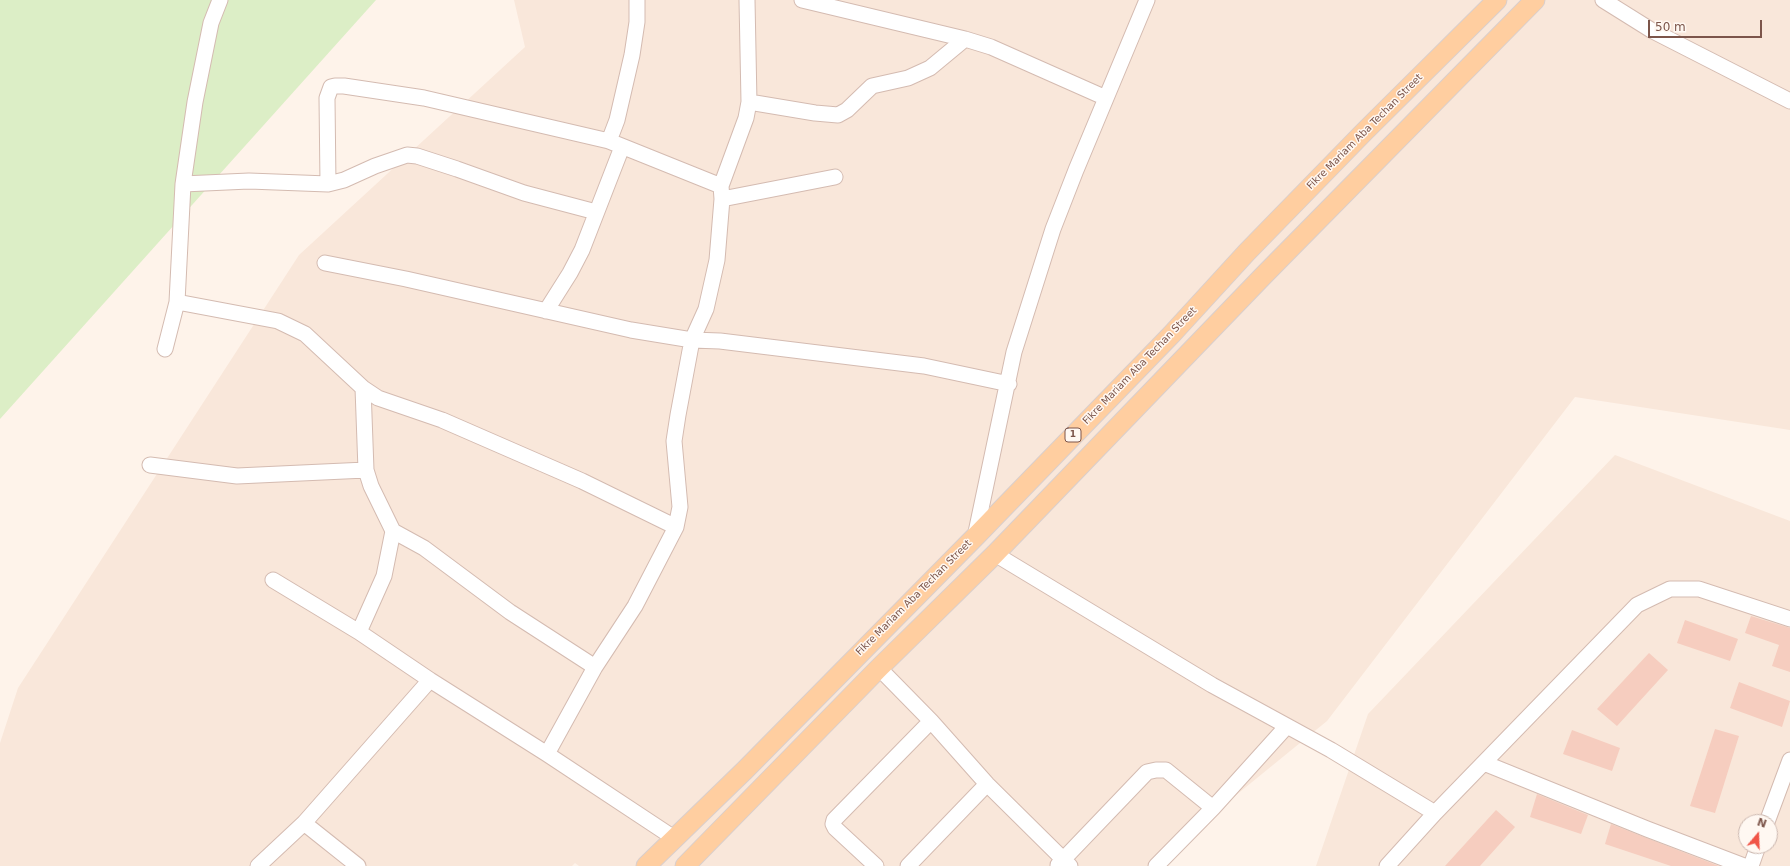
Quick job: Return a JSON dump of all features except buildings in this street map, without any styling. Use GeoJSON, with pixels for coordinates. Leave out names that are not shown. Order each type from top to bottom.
{"type":"FeatureCollection","features":[{"type":"Feature","properties":{"kind":"main road","name":"Fikre Mariam Aba Techan Street"},"geometry":{"type":"LineString","coordinates":[[646,866],[745,770],[975,537],[1171,335],[1269,229],[1497,0]]}},
{"type":"Feature","properties":{"kind":"main road","name":"1"},"geometry":{"type":"LineString","coordinates":[[685,866],[879,668],[995,554],[1247,292],[1535,0]]}},
{"type":"Feature","properties":{"kind":"street"},"geometry":{"type":"LineString","coordinates":[[165,349],[177,302],[183,184],[195,102],[211,23],[220,0]]}},
{"type":"Feature","properties":{"kind":"street"},"geometry":{"type":"LineString","coordinates":[[546,311],[570,273],[582,250],[596,212],[615,144],[617,120],[632,55],[637,22],[637,0]]}},
{"type":"Feature","properties":{"kind":"street"},"geometry":{"type":"LineString","coordinates":[[547,754],[595,667],[634,606],[676,527],[680,507],[674,441],[692,340],[706,309],[717,260],[722,192],[746,118],[749,102],[747,0]]}},
{"type":"Feature","properties":{"kind":"street"},"geometry":{"type":"LineString","coordinates":[[802,0],[964,39],[991,47],[1106,98]]}},
{"type":"Feature","properties":{"kind":"street"},"geometry":{"type":"LineString","coordinates":[[975,537],[1009,384],[1014,352],[1053,229],[1147,0]]}},
{"type":"Feature","properties":{"kind":"street"},"geometry":{"type":"LineString","coordinates":[[1603,0],[1651,30],[1790,101]]}},
{"type":"Feature","properties":{"kind":"street"},"geometry":{"type":"LineString","coordinates":[[749,102],[815,113],[838,115],[847,110],[872,86],[908,78],[930,68],[964,39]]}},
{"type":"Feature","properties":{"kind":"street"},"geometry":{"type":"LineString","coordinates":[[328,184],[327,98],[331,87],[335,86],[344,86],[424,98],[615,144],[722,192],[835,177]]}},
{"type":"Feature","properties":{"kind":"street"},"geometry":{"type":"LineString","coordinates":[[183,184],[249,181],[328,184],[344,180],[374,166],[407,155],[417,156],[524,193],[596,212]]}},
{"type":"Feature","properties":{"kind":"street"},"geometry":{"type":"LineString","coordinates":[[324,263],[406,279],[631,330],[692,340],[720,341],[924,366],[1009,384]]}},
{"type":"Feature","properties":{"kind":"street"},"geometry":{"type":"LineString","coordinates":[[177,302],[278,321],[305,334],[363,388],[378,398],[442,420],[582,481],[676,527]]}},
{"type":"Feature","properties":{"kind":"street"},"geometry":{"type":"LineString","coordinates":[[363,388],[366,470],[371,486],[393,531],[424,548],[510,612],[595,667]]}},
{"type":"Feature","properties":{"kind":"street"},"geometry":{"type":"LineString","coordinates":[[150,464],[237,476],[366,470]]}},
{"type":"Feature","properties":{"kind":"street"},"geometry":{"type":"LineString","coordinates":[[359,632],[384,576],[393,531]]}},
{"type":"Feature","properties":{"kind":"street"},"geometry":{"type":"LineString","coordinates":[[995,554],[1205,681],[1331,750],[1435,813]]}},
{"type":"Feature","properties":{"kind":"street"},"geometry":{"type":"LineString","coordinates":[[273,580],[359,632],[430,680],[547,754],[674,838]]}},
{"type":"Feature","properties":{"kind":"street"},"geometry":{"type":"LineString","coordinates":[[1387,866],[1435,813],[1637,605],[1670,588],[1699,589],[1790,619]]}},
{"type":"Feature","properties":{"kind":"street"},"geometry":{"type":"LineString","coordinates":[[879,668],[1064,864],[1148,772],[1166,770],[1213,808]]}},
{"type":"Feature","properties":{"kind":"street"},"geometry":{"type":"LineString","coordinates":[[258,866],[304,823],[430,680]]}},
{"type":"Feature","properties":{"kind":"street"},"geometry":{"type":"LineString","coordinates":[[876,866],[835,828],[833,824],[834,820],[930,721]]}},
{"type":"Feature","properties":{"kind":"street"},"geometry":{"type":"LineString","coordinates":[[1156,866],[1213,808],[1287,726]]}},
{"type":"Feature","properties":{"kind":"street"},"geometry":{"type":"LineString","coordinates":[[1770,814],[1790,760]]}},
{"type":"Feature","properties":{"kind":"street"},"geometry":{"type":"LineString","coordinates":[[1484,763],[1647,829],[1744,866]]}},
{"type":"Feature","properties":{"kind":"street"},"geometry":{"type":"LineString","coordinates":[[908,866],[987,784]]}},
{"type":"Feature","properties":{"kind":"street"},"geometry":{"type":"LineString","coordinates":[[304,823],[358,866]]}},
{"type":"Feature","properties":{"kind":"street"},"geometry":{"type":"LineString","coordinates":[[1751,866],[1755,854]]}},
{"type":"Feature","properties":{"kind":"shaded area"},"geometry":{"type":"Polygon","coordinates":[[[514,0],[1790,0],[1790,430],[1575,397],[1327,721],[1149,866],[579,866],[575,863],[572,866],[0,866],[0,743],[18,688],[299,255],[525,47],[514,0]]]}},
{"type":"Feature","properties":{"kind":"shaded area"},"geometry":{"type":"Polygon","coordinates":[[[1615,455],[1790,521],[1790,866],[1316,866],[1368,714],[1615,455]]]}},
{"type":"Feature","properties":{"kind":"green space"},"geometry":{"type":"Polygon","coordinates":[[[0,0],[376,0],[0,419],[0,0]]]}}]}
